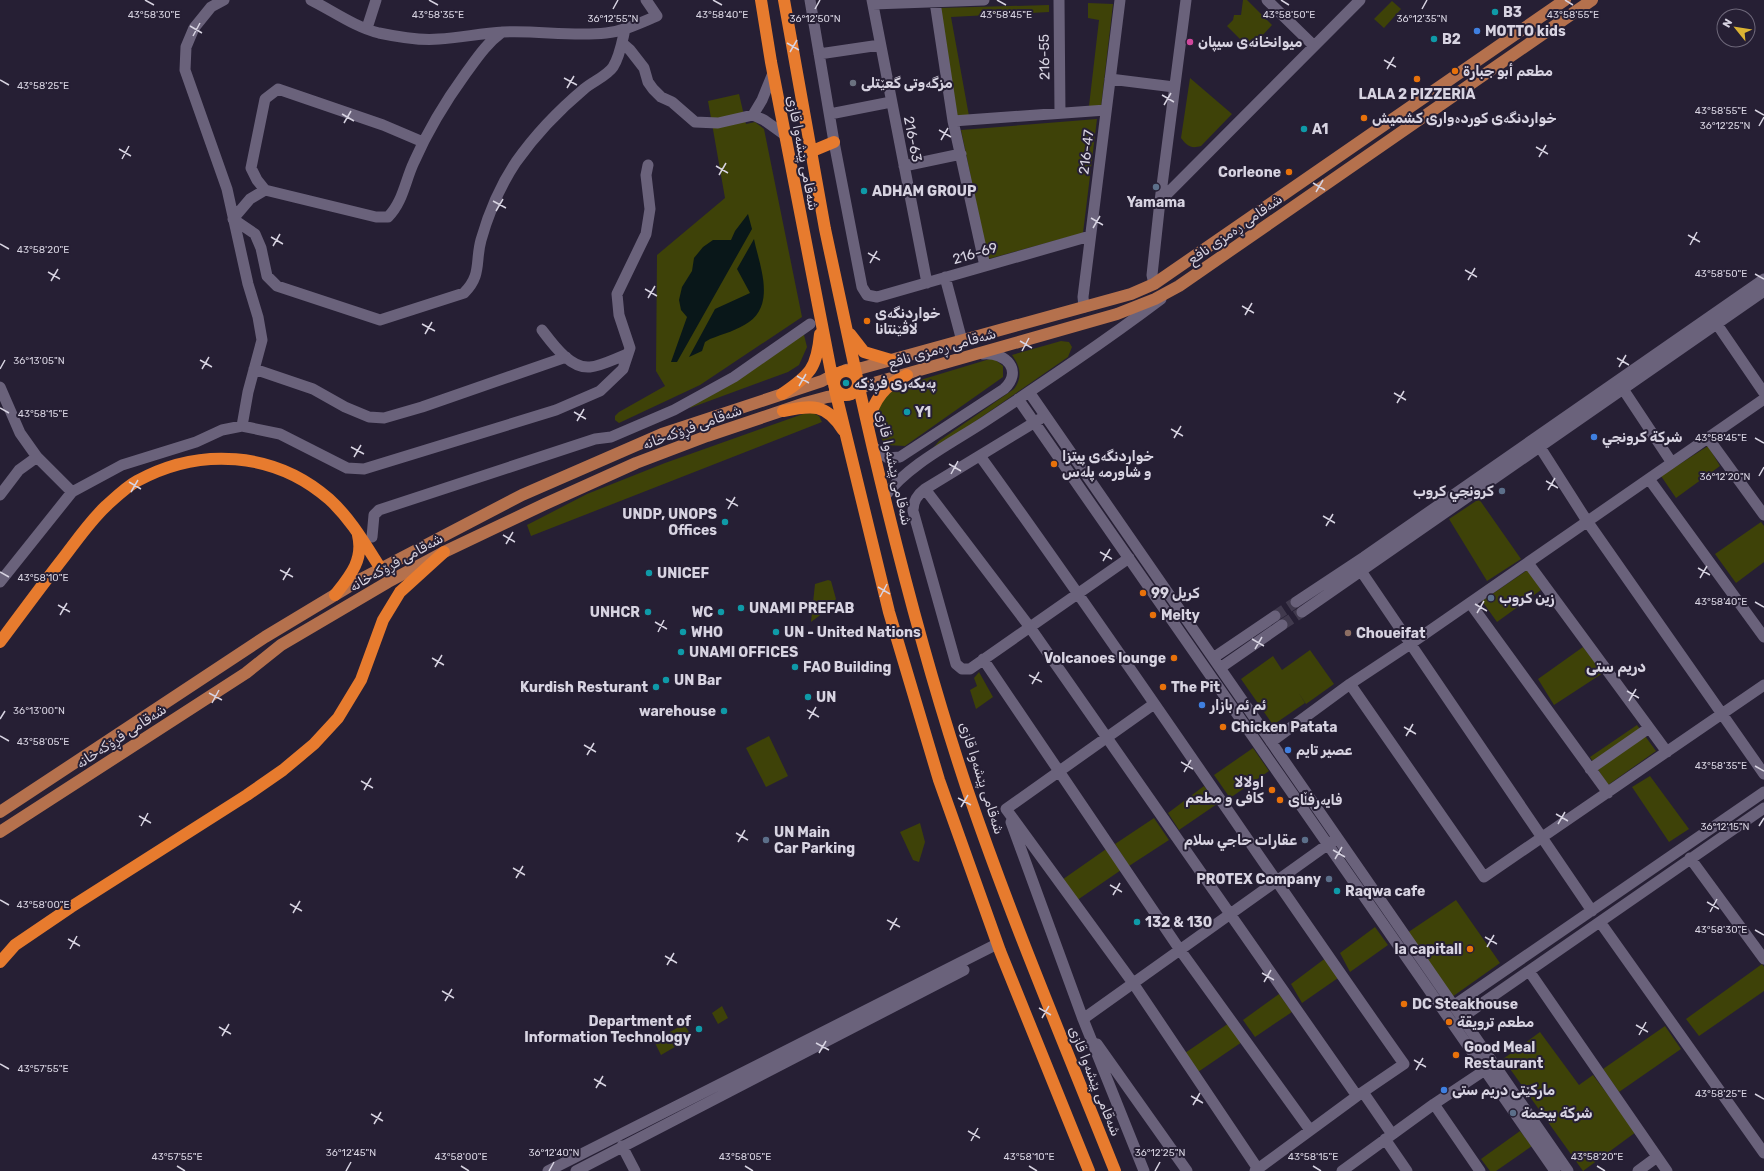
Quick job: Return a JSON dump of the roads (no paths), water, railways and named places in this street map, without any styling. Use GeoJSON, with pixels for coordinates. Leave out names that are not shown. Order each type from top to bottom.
{"type":"FeatureCollection","features":[{"type":"Feature","properties":{"kind":"highway","name":"شەقامی پێشەوا قازی"},"geometry":{"type":"LineString","coordinates":[[761,0],[773,73],[822,319],[845,383],[868,424],[910,598],[966,786],[1029,956],[1115,1171]]}},
{"type":"Feature","properties":{"kind":"highway","name":"شەقامی پێشەوا قازی"},"geometry":{"type":"LineString","coordinates":[[784,0],[810,152],[846,325],[846,437],[888,612],[938,780],[999,948],[1090,1171]]}},
{"type":"Feature","properties":{"kind":"highway"},"geometry":{"type":"LineString","coordinates":[[810,152],[834,142]]}},
{"type":"Feature","properties":{"kind":"highway"},"geometry":{"type":"LineString","coordinates":[[782,394],[801,381],[814,366],[819,354],[822,319]]}},
{"type":"Feature","properties":{"kind":"highway"},"geometry":{"type":"LineString","coordinates":[[846,325],[853,340],[864,352],[886,361]]}},
{"type":"Feature","properties":{"kind":"highway"},"geometry":{"type":"LineString","coordinates":[[868,424],[872,408],[882,391],[895,380],[907,375]]}},
{"type":"Feature","properties":{"kind":"highway"},"geometry":{"type":"LineString","coordinates":[[783,411],[806,406],[820,408],[828,412],[836,420],[846,437]]}},
{"type":"Feature","properties":{"kind":"highway"},"geometry":{"type":"LineString","coordinates":[[0,642],[85,528],[105,506],[136,482],[169,466],[201,459],[234,459],[265,464],[282,470],[313,487],[328,498],[352,523],[382,569]]}},
{"type":"Feature","properties":{"kind":"highway"},"geometry":{"type":"LineString","coordinates":[[335,594],[350,576],[357,562],[360,547],[356,530]]}},
{"type":"Feature","properties":{"kind":"highway"},"geometry":{"type":"LineString","coordinates":[[0,962],[15,945],[71,907],[246,796],[283,770],[314,744],[338,718],[361,680],[383,620],[400,592],[444,552]]}},
{"type":"Feature","properties":{"kind":"main road","name":"شەقامی ڕەمزی نافع"},"geometry":{"type":"LineString","coordinates":[[845,383],[886,361],[1131,294],[1154,284],[1565,0]]}},
{"type":"Feature","properties":{"kind":"main road","name":"شەقامی ڕەمزی نافع"},"geometry":{"type":"LineString","coordinates":[[845,383],[887,380],[907,375],[1117,314],[1155,299],[1179,286],[1592,0]]}},
{"type":"Feature","properties":{"kind":"main road"},"geometry":{"type":"LineString","coordinates":[[1432,91],[1429,96],[1430,103],[1437,106],[1442,104]]}},
{"type":"Feature","properties":{"kind":"main road"},"geometry":{"type":"LineString","coordinates":[[1392,119],[1397,118],[1403,122],[1403,129],[1399,133]]}},
{"type":"Feature","properties":{"kind":"main road"},"geometry":{"type":"LineString","coordinates":[[886,361],[879,373],[887,380]]}},
{"type":"Feature","properties":{"kind":"main road","name":"شەقامی فڕۆکەخانە"},"geometry":{"type":"LineString","coordinates":[[0,812],[273,632],[335,594],[522,495],[662,434],[782,394],[845,383]]}},
{"type":"Feature","properties":{"kind":"main road","name":"شەقامی فڕۆکەخانە"},"geometry":{"type":"LineString","coordinates":[[0,832],[246,673],[281,645],[388,582],[444,552],[636,463],[707,436],[783,411],[845,383]]}},
{"type":"Feature","properties":{"kind":"main road"},"geometry":{"type":"LineString","coordinates":[[382,569],[388,582]]}},
{"type":"Feature","properties":{"kind":"main road"},"geometry":{"type":"LineString","coordinates":[[273,632],[281,645]]}},
{"type":"Feature","properties":{"kind":"street"},"geometry":{"type":"LineString","coordinates":[[224,0],[211,7],[194,28],[186,48],[185,70],[227,189],[248,284],[258,317],[262,340],[254,369],[242,426]]}},
{"type":"Feature","properties":{"kind":"street"},"geometry":{"type":"LineString","coordinates":[[311,0],[348,20],[377,32],[408,38],[438,40],[502,32],[567,34],[606,33],[625,30],[658,16],[646,0]]}},
{"type":"Feature","properties":{"kind":"street"},"geometry":{"type":"LineString","coordinates":[[367,28],[376,0]]}},
{"type":"Feature","properties":{"kind":"street"},"geometry":{"type":"LineString","coordinates":[[810,0],[834,142]]}},
{"type":"Feature","properties":{"kind":"street"},"geometry":{"type":"LineString","coordinates":[[872,2],[984,0]]}},
{"type":"Feature","properties":{"kind":"street","name":"216-55"},"geometry":{"type":"LineString","coordinates":[[1059,0],[1060,113]]}},
{"type":"Feature","properties":{"kind":"street","name":"216-47"},"geometry":{"type":"LineString","coordinates":[[1084,307],[1083,297],[1090,236],[1120,0]]}},
{"type":"Feature","properties":{"kind":"street"},"geometry":{"type":"LineString","coordinates":[[1154,284],[1152,275],[1160,201],[1186,0]]}},
{"type":"Feature","properties":{"kind":"street"},"geometry":{"type":"LineString","coordinates":[[1160,201],[1360,0]]}},
{"type":"Feature","properties":{"kind":"street","name":"216-63"},"geometry":{"type":"LineString","coordinates":[[872,2],[927,283]]}},
{"type":"Feature","properties":{"kind":"street"},"geometry":{"type":"LineString","coordinates":[[935,2],[953,121],[985,266]]}},
{"type":"Feature","properties":{"kind":"street"},"geometry":{"type":"LineString","coordinates":[[1272,2],[1314,46]]}},
{"type":"Feature","properties":{"kind":"street"},"geometry":{"type":"LineString","coordinates":[[233,219],[255,234],[261,248],[267,276],[277,286],[366,316],[380,320],[464,293],[473,284],[478,267],[480,242],[490,212],[503,183],[516,162],[536,136],[560,110],[612,68],[622,43],[625,30]]}},
{"type":"Feature","properties":{"kind":"street"},"geometry":{"type":"LineString","coordinates":[[422,142],[383,125],[353,116],[278,89],[265,99],[251,168],[257,180],[265,190],[376,217],[388,216],[397,207],[422,142],[443,105],[474,61],[491,40],[502,32]]}},
{"type":"Feature","properties":{"kind":"street"},"geometry":{"type":"LineString","coordinates":[[622,43],[630,50],[644,68],[648,82],[653,89],[661,97],[672,102],[695,122],[718,123],[753,115],[764,120],[785,135]]}},
{"type":"Feature","properties":{"kind":"street"},"geometry":{"type":"LineString","coordinates":[[820,54],[880,45]]}},
{"type":"Feature","properties":{"kind":"street"},"geometry":{"type":"LineString","coordinates":[[753,115],[762,100],[773,73]]}},
{"type":"Feature","properties":{"kind":"street"},"geometry":{"type":"LineString","coordinates":[[1110,79],[1174,87]]}},
{"type":"Feature","properties":{"kind":"street"},"geometry":{"type":"LineString","coordinates":[[830,114],[891,102]]}},
{"type":"Feature","properties":{"kind":"street"},"geometry":{"type":"LineString","coordinates":[[953,121],[1106,110]]}},
{"type":"Feature","properties":{"kind":"street","name":"216-69"},"geometry":{"type":"LineString","coordinates":[[834,142],[862,287],[867,295],[877,297],[1090,236]]}},
{"type":"Feature","properties":{"kind":"street"},"geometry":{"type":"LineString","coordinates":[[904,166],[961,154]]}},
{"type":"Feature","properties":{"kind":"street"},"geometry":{"type":"LineString","coordinates":[[0,582],[72,492],[122,465],[196,442],[222,430],[242,426],[280,434],[347,468],[364,469],[556,410],[600,391],[623,369],[630,348],[619,315],[617,294],[646,234],[650,209],[646,175],[648,165]]}},
{"type":"Feature","properties":{"kind":"street"},"geometry":{"type":"LineString","coordinates":[[233,219],[250,199],[265,190]]}},
{"type":"Feature","properties":{"kind":"street"},"geometry":{"type":"LineString","coordinates":[[945,277],[962,341]]}},
{"type":"Feature","properties":{"kind":"street"},"geometry":{"type":"LineString","coordinates":[[1537,443],[1622,389],[1764,279]]}},
{"type":"Feature","properties":{"kind":"street"},"geometry":{"type":"LineString","coordinates":[[885,496],[899,480],[928,459],[1029,392],[1179,286]]}},
{"type":"Feature","properties":{"kind":"street"},"geometry":{"type":"LineString","coordinates":[[1440,510],[1361,571],[1299,607],[1714,319],[1764,291]]}},
{"type":"Feature","properties":{"kind":"street"},"geometry":{"type":"LineString","coordinates":[[1714,319],[1764,392]]}},
{"type":"Feature","properties":{"kind":"street"},"geometry":{"type":"LineString","coordinates":[[372,537],[374,515],[379,510],[595,439],[611,437],[674,410],[734,377],[810,324]]}},
{"type":"Feature","properties":{"kind":"street"},"geometry":{"type":"LineString","coordinates":[[542,330],[558,352],[576,364],[589,367],[628,354]]}},
{"type":"Feature","properties":{"kind":"street"},"geometry":{"type":"LineString","coordinates":[[873,446],[885,457],[896,459],[933,437],[1004,388],[1010,381],[1011,368],[1003,357],[994,354],[976,355]]}},
{"type":"Feature","properties":{"kind":"street"},"geometry":{"type":"LineString","coordinates":[[254,369],[313,389],[345,407],[369,417],[384,418],[422,407],[566,357]]}},
{"type":"Feature","properties":{"kind":"street"},"geometry":{"type":"LineString","coordinates":[[0,387],[20,433],[37,457],[72,492]]}},
{"type":"Feature","properties":{"kind":"street"},"geometry":{"type":"LineString","coordinates":[[1622,389],[1672,463]]}},
{"type":"Feature","properties":{"kind":"street"},"geometry":{"type":"LineString","coordinates":[[1029,392],[1136,550],[1271,742],[1332,841]]}},
{"type":"Feature","properties":{"kind":"street"},"geometry":{"type":"LineString","coordinates":[[1018,399],[1229,702],[1332,841],[1474,1046],[1568,1171]]}},
{"type":"Feature","properties":{"kind":"street"},"geometry":{"type":"LineString","coordinates":[[1271,742],[1350,684],[1409,645],[1764,399]]}},
{"type":"Feature","properties":{"kind":"street"},"geometry":{"type":"LineString","coordinates":[[1045,416],[925,490],[916,498],[914,511],[955,660],[959,667],[966,670],[1129,558]]}},
{"type":"Feature","properties":{"kind":"street"},"geometry":{"type":"LineString","coordinates":[[928,459],[922,456],[921,451],[922,447],[933,437]]}},
{"type":"Feature","properties":{"kind":"street"},"geometry":{"type":"LineString","coordinates":[[1708,438],[1764,515]]}},
{"type":"Feature","properties":{"kind":"street"},"geometry":{"type":"LineString","coordinates":[[1537,443],[1587,521],[1764,774]]}},
{"type":"Feature","properties":{"kind":"street"},"geometry":{"type":"LineString","coordinates":[[980,456],[1078,592],[1275,882],[1404,1064],[1310,1130],[1257,1170],[1133,983],[1006,808]]}},
{"type":"Feature","properties":{"kind":"street"},"geometry":{"type":"LineString","coordinates":[[0,495],[19,470],[37,457]]}},
{"type":"Feature","properties":{"kind":"street"},"geometry":{"type":"LineString","coordinates":[[1648,479],[1764,637]]}},
{"type":"Feature","properties":{"kind":"street"},"geometry":{"type":"LineString","coordinates":[[925,490],[1029,626],[1229,914],[1360,1094],[1389,1137],[1407,1171]]}},
{"type":"Feature","properties":{"kind":"street"},"geometry":{"type":"LineString","coordinates":[[1528,563],[1667,752]]}},
{"type":"Feature","properties":{"kind":"street"},"geometry":{"type":"LineString","coordinates":[[1361,571],[1409,645],[1592,911]]}},
{"type":"Feature","properties":{"kind":"street"},"geometry":{"type":"LineString","coordinates":[[1470,603],[1608,793]]}},
{"type":"Feature","properties":{"kind":"street"},"geometry":{"type":"LineString","coordinates":[[1213,658],[1278,621],[1220,668]]}},
{"type":"Feature","properties":{"kind":"street"},"geometry":{"type":"LineString","coordinates":[[1191,647],[1201,641]]}},
{"type":"Feature","properties":{"kind":"street"},"geometry":{"type":"LineString","coordinates":[[983,659],[1058,772],[1180,950],[1310,1130]]}},
{"type":"Feature","properties":{"kind":"street"},"geometry":{"type":"LineString","coordinates":[[1350,684],[1484,877],[1543,838],[1764,685]]}},
{"type":"Feature","properties":{"kind":"street"},"geometry":{"type":"LineString","coordinates":[[1229,702],[1239,695]]}},
{"type":"Feature","properties":{"kind":"street"},"geometry":{"type":"LineString","coordinates":[[1006,808],[1154,704]]}},
{"type":"Feature","properties":{"kind":"street"},"geometry":{"type":"LineString","coordinates":[[1590,769],[1649,728]]}},
{"type":"Feature","properties":{"kind":"street"},"geometry":{"type":"LineString","coordinates":[[1453,1006],[1764,792]]}},
{"type":"Feature","properties":{"kind":"street"},"geometry":{"type":"LineString","coordinates":[[1461,1018],[1690,858],[1763,809],[1754,799]]}},
{"type":"Feature","properties":{"kind":"street"},"geometry":{"type":"LineString","coordinates":[[1006,808],[1084,1024],[1144,1171]]}},
{"type":"Feature","properties":{"kind":"street"},"geometry":{"type":"LineString","coordinates":[[1084,1024],[1133,983],[1332,841]]}},
{"type":"Feature","properties":{"kind":"street"},"geometry":{"type":"LineString","coordinates":[[1690,858],[1764,958]]}},
{"type":"Feature","properties":{"kind":"street"},"geometry":{"type":"LineString","coordinates":[[1611,898],[1618,909]]}},
{"type":"Feature","properties":{"kind":"street"},"geometry":{"type":"LineString","coordinates":[[1600,922],[1764,1153]]}},
{"type":"Feature","properties":{"kind":"street"},"geometry":{"type":"LineString","coordinates":[[1572,925],[1579,937]]}},
{"type":"Feature","properties":{"kind":"street"},"geometry":{"type":"LineString","coordinates":[[576,1171],[999,948]]}},
{"type":"Feature","properties":{"kind":"street"},"geometry":{"type":"LineString","coordinates":[[548,1171],[999,948]]}},
{"type":"Feature","properties":{"kind":"street"},"geometry":{"type":"LineString","coordinates":[[1529,971],[1667,1171]]}},
{"type":"Feature","properties":{"kind":"street"},"geometry":{"type":"LineString","coordinates":[[1437,992],[1453,1006],[1461,1018],[1485,1070],[1555,1171]]}},
{"type":"Feature","properties":{"kind":"street"},"geometry":{"type":"LineString","coordinates":[[1084,1024],[1187,1171]]}},
{"type":"Feature","properties":{"kind":"street"},"geometry":{"type":"LineString","coordinates":[[1342,1171],[1434,1104],[1485,1070]]}},
{"type":"Feature","properties":{"kind":"street"},"geometry":{"type":"LineString","coordinates":[[1434,1104],[1480,1171]]}},
{"type":"Feature","properties":{"kind":"street"},"geometry":{"type":"LineString","coordinates":[[622,1146],[634,1171]]}},
{"type":"Feature","properties":{"kind":"street"},"geometry":{"type":"LineString","coordinates":[[1638,1171],[1657,1157]]}},
{"type":"Feature","properties":{"kind":"tunnel"},"geometry":{"type":"LineString","coordinates":[[1275,616],[1296,602]]}},
{"type":"Feature","properties":{"kind":"tunnel"},"geometry":{"type":"LineString","coordinates":[[1282,625],[1302,612]]}},
{"type":"Feature","properties":{"kind":"place","name":"B3"},"geometry":{"type":"Point","coordinates":[1495,12]}},
{"type":"Feature","properties":{"kind":"place","name":"MOTTO kids"},"geometry":{"type":"Point","coordinates":[1477,31]}},
{"type":"Feature","properties":{"kind":"place","name":"B2"},"geometry":{"type":"Point","coordinates":[1434,39]}},
{"type":"Feature","properties":{"kind":"place","name":"میوانخانەی سیپان"},"geometry":{"type":"Point","coordinates":[1190,42]}},
{"type":"Feature","properties":{"kind":"place","name":"مطعم أبو جبارة"},"geometry":{"type":"Point","coordinates":[1455,71]}},
{"type":"Feature","properties":{"kind":"place","name":"LALA 2 PIZZERIA"},"geometry":{"type":"Point","coordinates":[1417,79]}},
{"type":"Feature","properties":{"kind":"place","name":"مزگەوتی گعێتلی"},"geometry":{"type":"Point","coordinates":[853,83]}},
{"type":"Feature","properties":{"kind":"place","name":"خواردنگەی کوردەواری کشمیش"},"geometry":{"type":"Point","coordinates":[1364,118]}},
{"type":"Feature","properties":{"kind":"place","name":"A1"},"geometry":{"type":"Point","coordinates":[1304,129]}},
{"type":"Feature","properties":{"kind":"place","name":"Corleone"},"geometry":{"type":"Point","coordinates":[1289,172]}},
{"type":"Feature","properties":{"kind":"place","name":"Yamama"},"geometry":{"type":"Point","coordinates":[1156,187]}},
{"type":"Feature","properties":{"kind":"place","name":"ADHAM GROUP"},"geometry":{"type":"Point","coordinates":[864,191]}},
{"type":"Feature","properties":{"kind":"place","name":"خواردنگەی لاڤێنتانا"},"geometry":{"type":"Point","coordinates":[867,321]}},
{"type":"Feature","properties":{"kind":"place","name":"پەیکەری فڕۆکە"},"geometry":{"type":"Point","coordinates":[846,383]}},
{"type":"Feature","properties":{"kind":"place","name":"Y1"},"geometry":{"type":"Point","coordinates":[907,412]}},
{"type":"Feature","properties":{"kind":"place","name":"شركة كرونجي"},"geometry":{"type":"Point","coordinates":[1594,437]}},
{"type":"Feature","properties":{"kind":"place","name":"خواردنگەی پیتزا و شاورمە پلەس"},"geometry":{"type":"Point","coordinates":[1054,464]}},
{"type":"Feature","properties":{"kind":"place","name":"كرونجي كروب"},"geometry":{"type":"Point","coordinates":[1502,491]}},
{"type":"Feature","properties":{"kind":"place","name":"UNDP, UNOPS Offices"},"geometry":{"type":"Point","coordinates":[725,522]}},
{"type":"Feature","properties":{"kind":"place","name":"UNICEF"},"geometry":{"type":"Point","coordinates":[649,573]}},
{"type":"Feature","properties":{"kind":"place","name":"99 كريل"},"geometry":{"type":"Point","coordinates":[1143,593]}},
{"type":"Feature","properties":{"kind":"place","name":"زين كروب"},"geometry":{"type":"Point","coordinates":[1491,598]}},
{"type":"Feature","properties":{"kind":"place","name":"UNAMI PREFAB"},"geometry":{"type":"Point","coordinates":[741,608]}},
{"type":"Feature","properties":{"kind":"place","name":"UNHCR"},"geometry":{"type":"Point","coordinates":[648,612]}},
{"type":"Feature","properties":{"kind":"place","name":"WC"},"geometry":{"type":"Point","coordinates":[721,612]}},
{"type":"Feature","properties":{"kind":"place","name":"Melty"},"geometry":{"type":"Point","coordinates":[1153,615]}},
{"type":"Feature","properties":{"kind":"place","name":"WHO"},"geometry":{"type":"Point","coordinates":[683,632]}},
{"type":"Feature","properties":{"kind":"place","name":"UN - United Nations"},"geometry":{"type":"Point","coordinates":[776,632]}},
{"type":"Feature","properties":{"kind":"place","name":"Choueifat"},"geometry":{"type":"Point","coordinates":[1348,633]}},
{"type":"Feature","properties":{"kind":"place","name":"UNAMI OFFICES"},"geometry":{"type":"Point","coordinates":[681,652]}},
{"type":"Feature","properties":{"kind":"place","name":"Volcanoes lounge"},"geometry":{"type":"Point","coordinates":[1174,658]}},
{"type":"Feature","properties":{"kind":"place","name":"FAO Building"},"geometry":{"type":"Point","coordinates":[795,667]}},
{"type":"Feature","properties":{"kind":"place","name":"UN Bar"},"geometry":{"type":"Point","coordinates":[666,680]}},
{"type":"Feature","properties":{"kind":"place","name":"Kurdish Resturant"},"geometry":{"type":"Point","coordinates":[656,687]}},
{"type":"Feature","properties":{"kind":"place","name":"The Pit"},"geometry":{"type":"Point","coordinates":[1163,687]}},
{"type":"Feature","properties":{"kind":"place","name":"UN"},"geometry":{"type":"Point","coordinates":[808,697]}},
{"type":"Feature","properties":{"kind":"place","name":"ئم ئم بازار"},"geometry":{"type":"Point","coordinates":[1202,705]}},
{"type":"Feature","properties":{"kind":"place","name":"warehouse"},"geometry":{"type":"Point","coordinates":[724,711]}},
{"type":"Feature","properties":{"kind":"place","name":"Chicken Patata"},"geometry":{"type":"Point","coordinates":[1223,727]}},
{"type":"Feature","properties":{"kind":"place","name":"عصير تايم"},"geometry":{"type":"Point","coordinates":[1288,750]}},
{"type":"Feature","properties":{"kind":"place","name":"اولالا کافى و مطعم"},"geometry":{"type":"Point","coordinates":[1272,790]}},
{"type":"Feature","properties":{"kind":"place","name":"فايەرفڵای"},"geometry":{"type":"Point","coordinates":[1280,800]}},
{"type":"Feature","properties":{"kind":"place","name":"UN Main Car Parking"},"geometry":{"type":"Point","coordinates":[766,840]}},
{"type":"Feature","properties":{"kind":"place","name":"عقارات حاجي سلام"},"geometry":{"type":"Point","coordinates":[1305,840]}},
{"type":"Feature","properties":{"kind":"place","name":"PROTEX Company"},"geometry":{"type":"Point","coordinates":[1329,879]}},
{"type":"Feature","properties":{"kind":"place","name":"Raqwa cafe"},"geometry":{"type":"Point","coordinates":[1337,891]}},
{"type":"Feature","properties":{"kind":"place","name":"132 & 130"},"geometry":{"type":"Point","coordinates":[1137,922]}},
{"type":"Feature","properties":{"kind":"place","name":"la capitall"},"geometry":{"type":"Point","coordinates":[1470,949]}},
{"type":"Feature","properties":{"kind":"place","name":"DC Steakhouse"},"geometry":{"type":"Point","coordinates":[1404,1004]}},
{"type":"Feature","properties":{"kind":"place","name":"مطعم ترويقة"},"geometry":{"type":"Point","coordinates":[1449,1022]}},
{"type":"Feature","properties":{"kind":"place","name":"Department of Information Technology"},"geometry":{"type":"Point","coordinates":[699,1029]}},
{"type":"Feature","properties":{"kind":"place","name":"Good Meal Restaurant"},"geometry":{"type":"Point","coordinates":[1456,1055]}},
{"type":"Feature","properties":{"kind":"place","name":"مارکێتی دریم ستی"},"geometry":{"type":"Point","coordinates":[1444,1090]}},
{"type":"Feature","properties":{"kind":"place","name":"شركة بيخمة"},"geometry":{"type":"Point","coordinates":[1513,1113]}},
{"type":"Feature","properties":{"kind":"district","name":"دریم ستی"},"geometry":{"type":"Point","coordinates":[1616,667]}}]}
